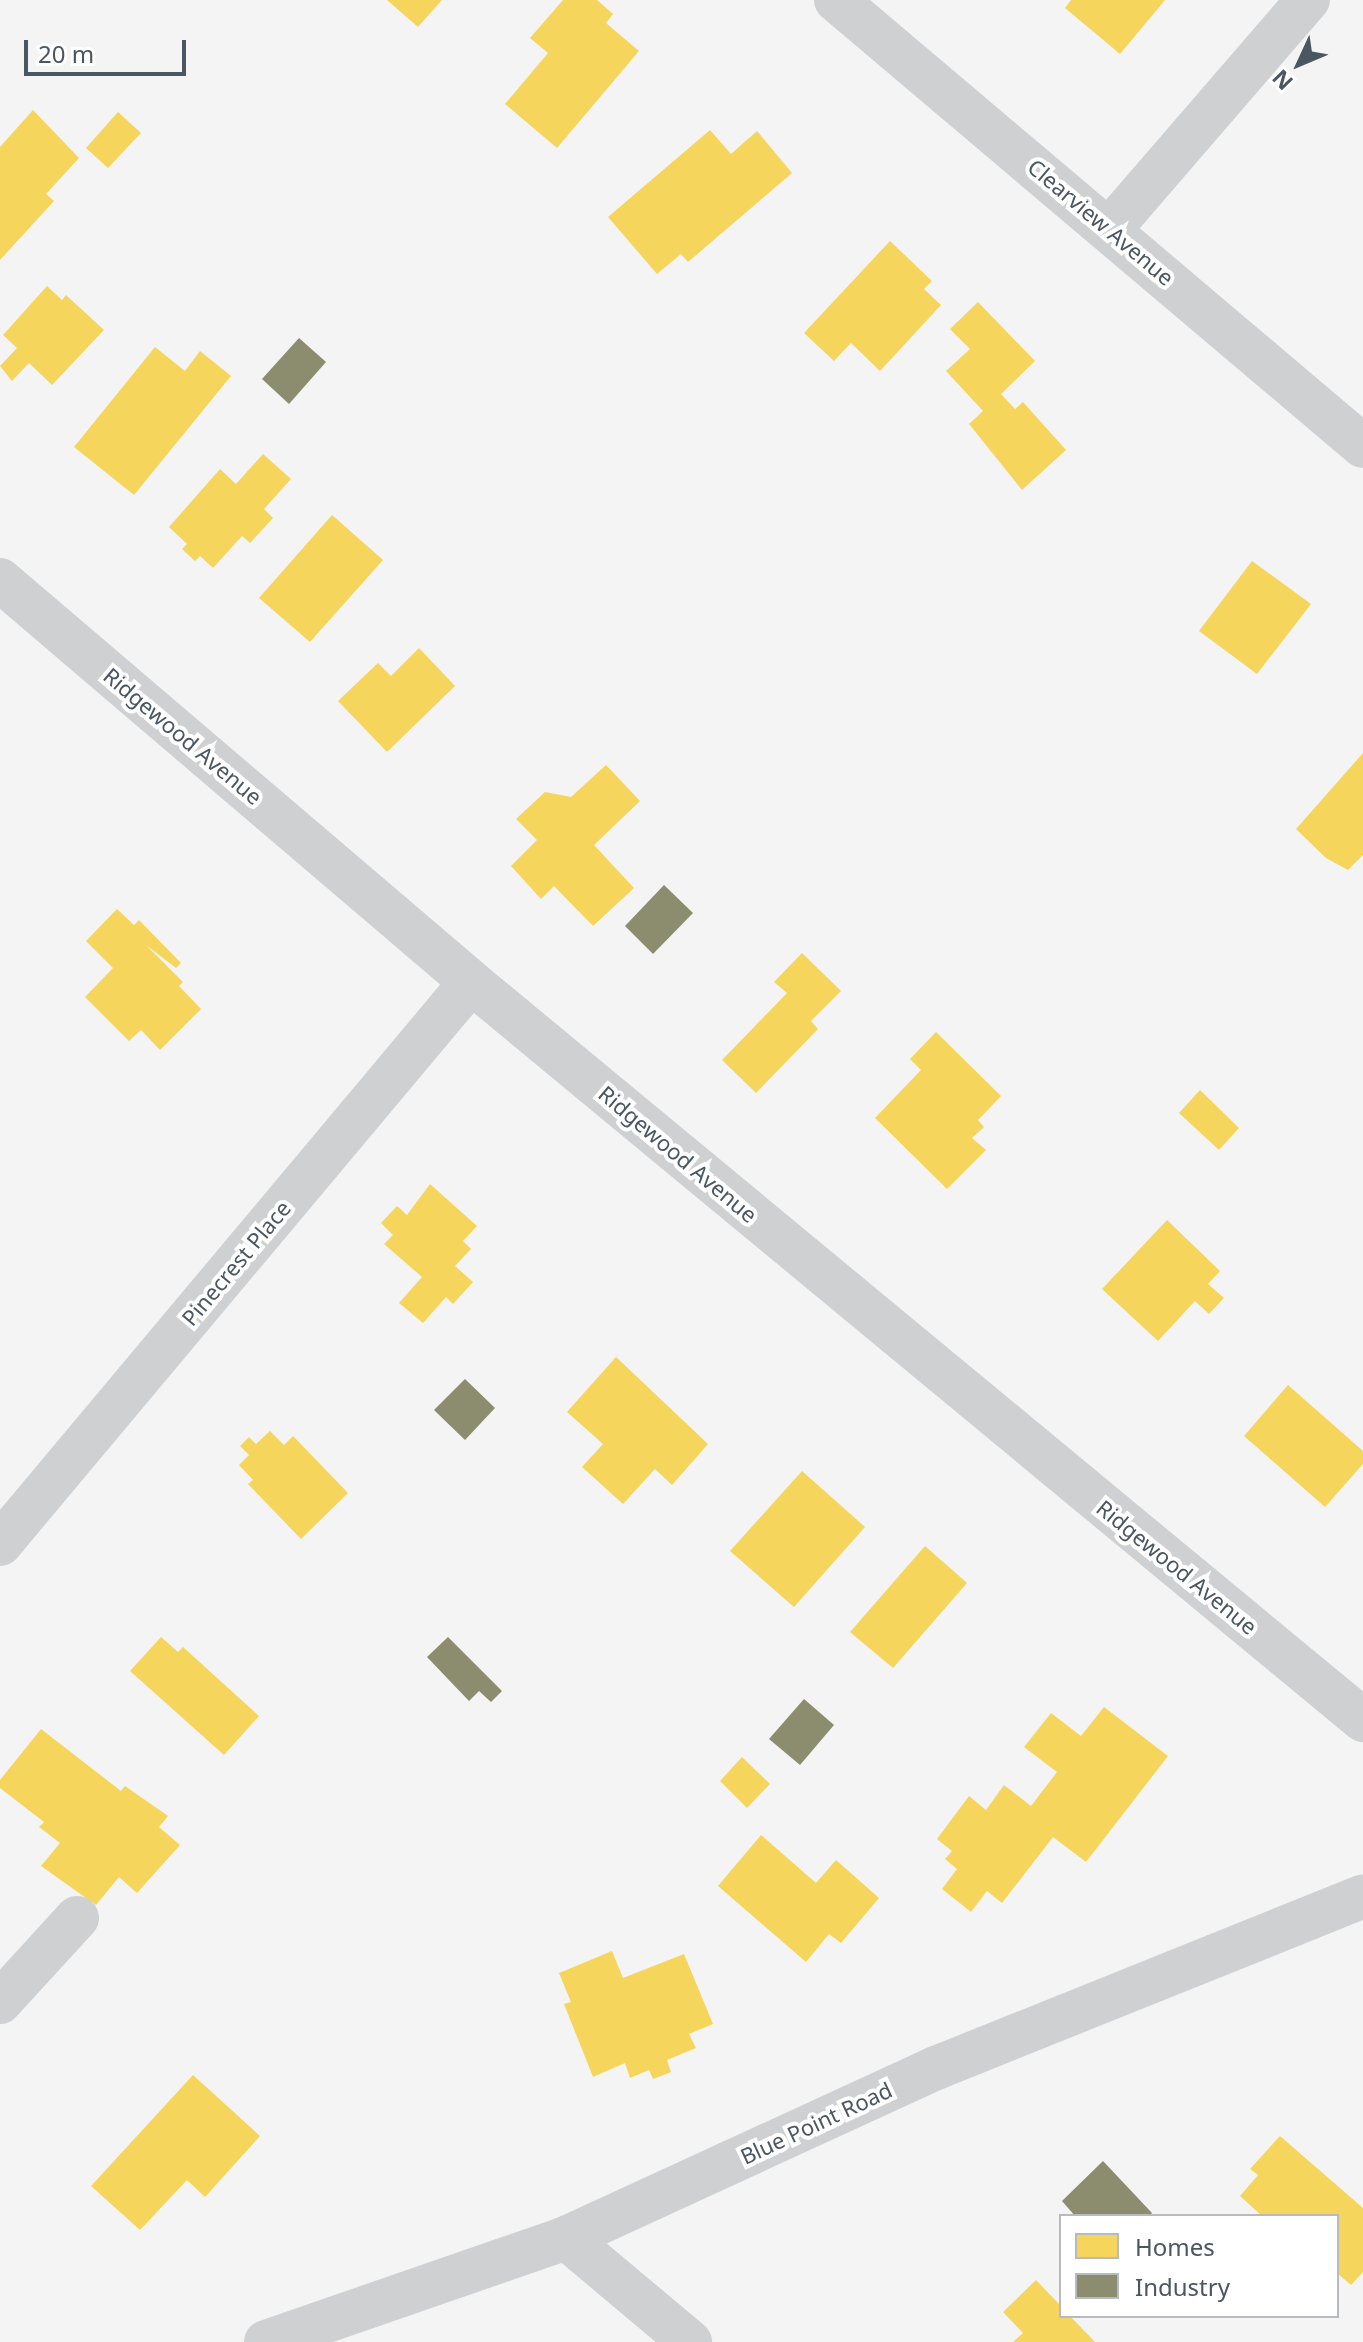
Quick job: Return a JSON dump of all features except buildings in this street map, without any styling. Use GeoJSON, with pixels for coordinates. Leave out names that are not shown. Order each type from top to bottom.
{"type":"FeatureCollection","features":[{"type":"Feature","properties":{"kind":"street","name":"Clearview Avenue"},"geometry":{"type":"LineString","coordinates":[[836,0],[1363,446]]}},
{"type":"Feature","properties":{"kind":"street"},"geometry":{"type":"LineString","coordinates":[[1110,229],[1308,0]]}},
{"type":"Feature","properties":{"kind":"street","name":"Ridgewood Avenue"},"geometry":{"type":"LineString","coordinates":[[0,580],[471,982],[1363,1720]]}},
{"type":"Feature","properties":{"kind":"street","name":"Pinecrest Place"},"geometry":{"type":"LineString","coordinates":[[0,1544],[471,982]]}},
{"type":"Feature","properties":{"kind":"street","name":"Blue Point Road"},"geometry":{"type":"LineString","coordinates":[[266,2342],[566,2238],[936,2068],[1363,1896]]}},
{"type":"Feature","properties":{"kind":"street"},"geometry":{"type":"LineString","coordinates":[[0,2002],[77,1918]]}},
{"type":"Feature","properties":{"kind":"street"},"geometry":{"type":"LineString","coordinates":[[566,2238],[690,2342]]}}]}
